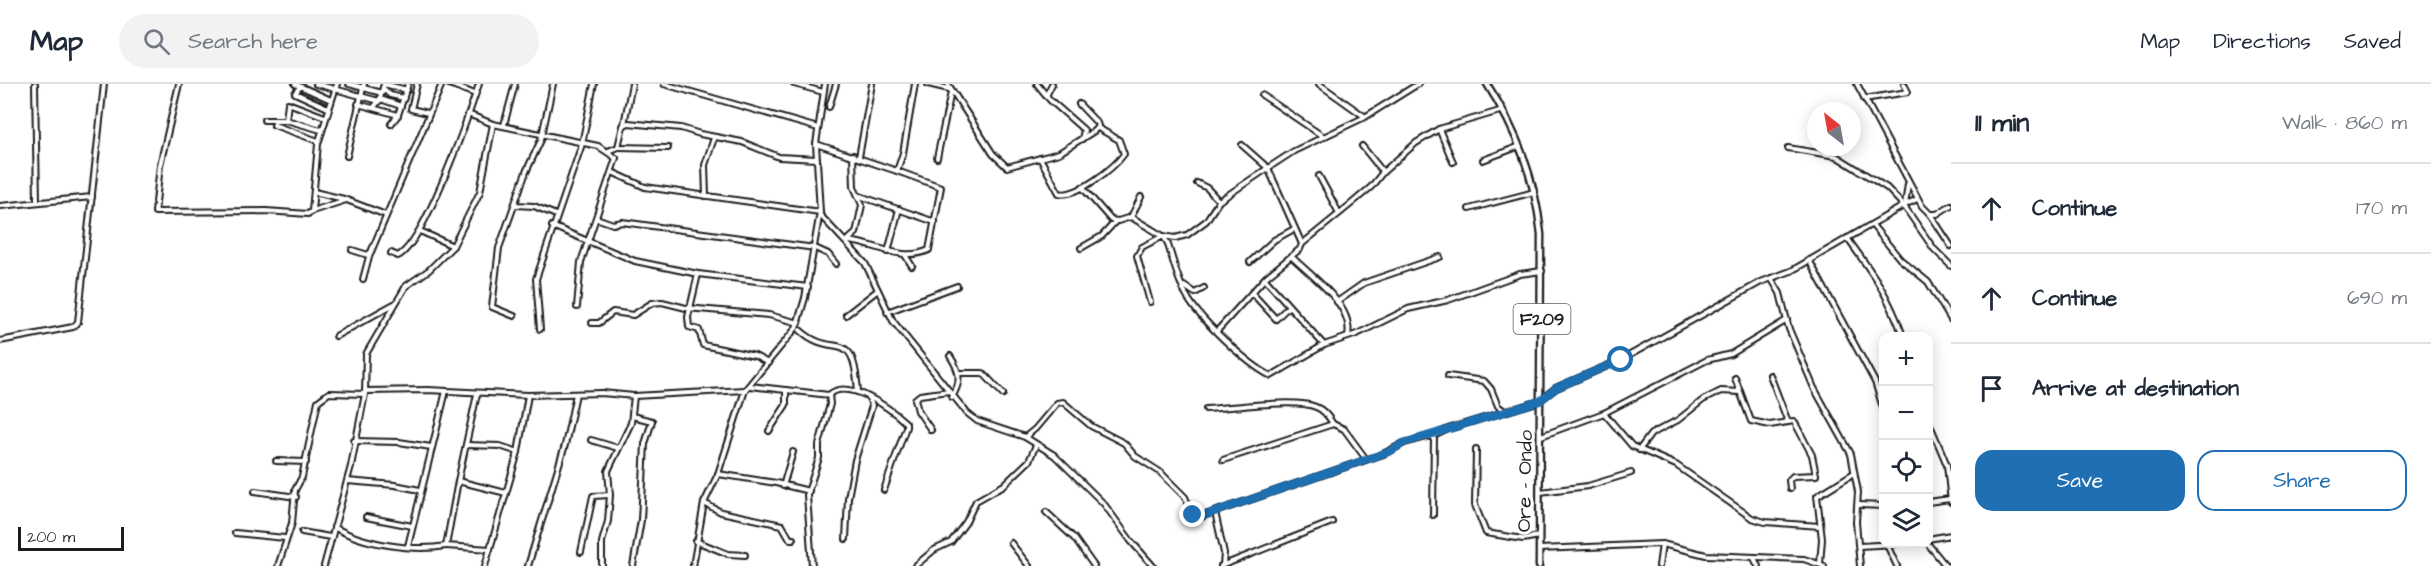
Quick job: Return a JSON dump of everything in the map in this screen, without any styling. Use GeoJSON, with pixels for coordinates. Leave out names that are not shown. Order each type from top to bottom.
{"type":"FeatureCollection","features":[{"type":"Feature","properties":{"kind":"main road","name":"Ore - Ondo"},"geometry":{"type":"LineString","coordinates":[[1487,84],[1504,110],[1521,146],[1535,192],[1541,234],[1543,271],[1539,566]]}},
{"type":"Feature","properties":{"kind":"street"},"geometry":{"type":"LineString","coordinates":[[35,84],[36,201]]}},
{"type":"Feature","properties":{"kind":"street"},"geometry":{"type":"LineString","coordinates":[[0,341],[77,326],[104,84]]}},
{"type":"Feature","properties":{"kind":"street"},"geometry":{"type":"LineString","coordinates":[[179,84],[160,165],[155,212],[266,211],[308,214],[345,200]]}},
{"type":"Feature","properties":{"kind":"street"},"geometry":{"type":"LineString","coordinates":[[295,84],[331,100]]}},
{"type":"Feature","properties":{"kind":"street"},"geometry":{"type":"LineString","coordinates":[[316,84],[336,86],[361,95],[407,90]]}},
{"type":"Feature","properties":{"kind":"street"},"geometry":{"type":"LineString","coordinates":[[349,84],[363,85],[404,98]]}},
{"type":"Feature","properties":{"kind":"street"},"geometry":{"type":"LineString","coordinates":[[391,124],[398,115],[408,84]]}},
{"type":"Feature","properties":{"kind":"street"},"geometry":{"type":"LineString","coordinates":[[417,84],[411,109],[428,113]]}},
{"type":"Feature","properties":{"kind":"street"},"geometry":{"type":"LineString","coordinates":[[363,279],[371,252],[442,84]]}},
{"type":"Feature","properties":{"kind":"street"},"geometry":{"type":"LineString","coordinates":[[449,84],[475,94]]}},
{"type":"Feature","properties":{"kind":"street"},"geometry":{"type":"LineString","coordinates":[[391,253],[398,256],[402,253],[420,231],[479,84]]}},
{"type":"Feature","properties":{"kind":"street"},"geometry":{"type":"LineString","coordinates":[[504,125],[515,84]]}},
{"type":"Feature","properties":{"kind":"street"},"geometry":{"type":"LineString","coordinates":[[514,316],[499,313],[492,307],[491,297],[499,248],[516,206],[523,180],[543,133],[553,84]]}},
{"type":"Feature","properties":{"kind":"street"},"geometry":{"type":"LineString","coordinates":[[540,329],[536,279],[552,226],[582,144],[594,84]]}},
{"type":"Feature","properties":{"kind":"street"},"geometry":{"type":"LineString","coordinates":[[618,147],[632,84]]}},
{"type":"Feature","properties":{"kind":"street"},"geometry":{"type":"LineString","coordinates":[[664,84],[818,128]]}},
{"type":"Feature","properties":{"kind":"street"},"geometry":{"type":"LineString","coordinates":[[794,84],[823,92]]}},
{"type":"Feature","properties":{"kind":"street"},"geometry":{"type":"LineString","coordinates":[[693,566],[704,503],[718,474],[745,390],[799,323],[808,287],[820,213],[816,144],[825,84]]}},
{"type":"Feature","properties":{"kind":"street"},"geometry":{"type":"LineString","coordinates":[[828,107],[836,84]]}},
{"type":"Feature","properties":{"kind":"street"},"geometry":{"type":"LineString","coordinates":[[859,157],[872,84]]}},
{"type":"Feature","properties":{"kind":"street"},"geometry":{"type":"LineString","coordinates":[[897,171],[903,153],[915,84]]}},
{"type":"Feature","properties":{"kind":"street"},"geometry":{"type":"LineString","coordinates":[[928,84],[949,88],[1002,163],[1012,166],[1059,153],[1098,128]]}},
{"type":"Feature","properties":{"kind":"street"},"geometry":{"type":"LineString","coordinates":[[1036,84],[1046,96],[1079,124],[1084,130],[1082,139]]}},
{"type":"Feature","properties":{"kind":"street"},"geometry":{"type":"LineString","coordinates":[[1046,96],[1052,84]]}},
{"type":"Feature","properties":{"kind":"street"},"geometry":{"type":"LineString","coordinates":[[1319,84],[1365,117]]}},
{"type":"Feature","properties":{"kind":"street"},"geometry":{"type":"LineString","coordinates":[[1131,217],[1163,236],[1175,238],[1200,227],[1219,201],[1293,151],[1365,117],[1418,84]]}},
{"type":"Feature","properties":{"kind":"street"},"geometry":{"type":"LineString","coordinates":[[1857,84],[1917,199],[1951,246]]}},
{"type":"Feature","properties":{"kind":"street"},"geometry":{"type":"LineString","coordinates":[[1864,99],[1908,92],[1904,84]]}},
{"type":"Feature","properties":{"kind":"street"},"geometry":{"type":"LineString","coordinates":[[347,156],[363,85]]}},
{"type":"Feature","properties":{"kind":"street"},"geometry":{"type":"LineString","coordinates":[[312,211],[318,141],[336,86]]}},
{"type":"Feature","properties":{"kind":"street"},"geometry":{"type":"LineString","coordinates":[[300,87],[295,93],[328,108]]}},
{"type":"Feature","properties":{"kind":"street"},"geometry":{"type":"LineString","coordinates":[[937,158],[949,88]]}},
{"type":"Feature","properties":{"kind":"street"},"geometry":{"type":"LineString","coordinates":[[382,92],[401,106]]}},
{"type":"Feature","properties":{"kind":"street"},"geometry":{"type":"LineString","coordinates":[[374,107],[382,92]]}},
{"type":"Feature","properties":{"kind":"street"},"geometry":{"type":"LineString","coordinates":[[381,109],[382,92]]}},
{"type":"Feature","properties":{"kind":"street"},"geometry":{"type":"LineString","coordinates":[[1262,95],[1324,138]]}},
{"type":"Feature","properties":{"kind":"street"},"geometry":{"type":"LineString","coordinates":[[286,120],[288,103],[325,117]]}},
{"type":"Feature","properties":{"kind":"street"},"geometry":{"type":"LineString","coordinates":[[358,104],[398,115]]}},
{"type":"Feature","properties":{"kind":"street"},"geometry":{"type":"LineString","coordinates":[[1040,158],[1059,193],[1066,194],[1104,174],[1124,154],[1119,140],[1098,128],[1097,123],[1079,104]]}},
{"type":"Feature","properties":{"kind":"street"},"geometry":{"type":"LineString","coordinates":[[1218,332],[1264,279],[1371,187],[1383,171],[1416,143],[1439,129],[1504,110]]}},
{"type":"Feature","properties":{"kind":"street"},"geometry":{"type":"LineString","coordinates":[[468,114],[493,124],[598,146],[616,158],[581,262],[577,307]]}},
{"type":"Feature","properties":{"kind":"street"},"geometry":{"type":"LineString","coordinates":[[264,120],[286,120],[321,130]]}},
{"type":"Feature","properties":{"kind":"street"},"geometry":{"type":"LineString","coordinates":[[324,566],[347,481],[365,392],[366,354],[408,284],[429,270],[453,246],[480,192],[493,124]]}},
{"type":"Feature","properties":{"kind":"street"},"geometry":{"type":"LineString","coordinates":[[624,124],[681,128],[714,138],[742,142],[779,157],[817,159]]}},
{"type":"Feature","properties":{"kind":"street"},"geometry":{"type":"LineString","coordinates":[[274,125],[318,141]]}},
{"type":"Feature","properties":{"kind":"street"},"geometry":{"type":"LineString","coordinates":[[1439,129],[1454,162]]}},
{"type":"Feature","properties":{"kind":"street"},"geometry":{"type":"LineString","coordinates":[[706,196],[705,165],[714,138]]}},
{"type":"Feature","properties":{"kind":"street"},"geometry":{"type":"LineString","coordinates":[[816,144],[941,187],[929,250],[905,255],[888,252],[860,242],[845,241]]}},
{"type":"Feature","properties":{"kind":"street"},"geometry":{"type":"LineString","coordinates":[[1242,145],[1268,168],[1302,244]]}},
{"type":"Feature","properties":{"kind":"street"},"geometry":{"type":"LineString","coordinates":[[1362,146],[1383,171]]}},
{"type":"Feature","properties":{"kind":"street"},"geometry":{"type":"LineString","coordinates":[[1483,160],[1521,146]]}},
{"type":"Feature","properties":{"kind":"street"},"geometry":{"type":"LineString","coordinates":[[608,151],[618,147],[668,148]]}},
{"type":"Feature","properties":{"kind":"street"},"geometry":{"type":"LineString","coordinates":[[1788,147],[1836,156],[1887,188],[1905,206],[1934,249],[1951,266]]}},
{"type":"Feature","properties":{"kind":"street"},"geometry":{"type":"LineString","coordinates":[[845,241],[856,233],[862,205],[854,186],[853,155]]}},
{"type":"Feature","properties":{"kind":"street"},"geometry":{"type":"LineString","coordinates":[[612,172],[645,187],[820,213],[865,263],[887,312],[952,397],[973,419],[1025,437],[1054,455],[1086,485],[1150,565]]}},
{"type":"Feature","properties":{"kind":"street"},"geometry":{"type":"LineString","coordinates":[[1319,176],[1339,213]]}},
{"type":"Feature","properties":{"kind":"street"},"geometry":{"type":"LineString","coordinates":[[1197,183],[1208,188],[1219,201]]}},
{"type":"Feature","properties":{"kind":"street"},"geometry":{"type":"LineString","coordinates":[[1905,206],[1908,183]]}},
{"type":"Feature","properties":{"kind":"street"},"geometry":{"type":"LineString","coordinates":[[1082,187],[1103,213],[1115,222]]}},
{"type":"Feature","properties":{"kind":"street"},"geometry":{"type":"LineString","coordinates":[[314,192],[345,200],[386,215]]}},
{"type":"Feature","properties":{"kind":"street"},"geometry":{"type":"LineString","coordinates":[[1469,209],[1535,192]]}},
{"type":"Feature","properties":{"kind":"street"},"geometry":{"type":"LineString","coordinates":[[0,206],[92,196]]}},
{"type":"Feature","properties":{"kind":"street"},"geometry":{"type":"LineString","coordinates":[[860,196],[935,222]]}},
{"type":"Feature","properties":{"kind":"street"},"geometry":{"type":"LineString","coordinates":[[1081,248],[1102,236],[1115,222],[1131,217],[1141,197]]}},
{"type":"Feature","properties":{"kind":"street"},"geometry":{"type":"LineString","coordinates":[[1025,437],[1035,429],[1057,402],[1063,402],[1091,426],[1124,443],[1135,456],[1160,472],[1185,497],[1195,517],[1215,512],[1391,451],[1404,443],[1540,401],[1556,388],[1621,360],[1771,278],[1791,271],[1917,199]]}},
{"type":"Feature","properties":{"kind":"street"},"geometry":{"type":"LineString","coordinates":[[1930,214],[1937,214],[1951,205]]}},
{"type":"Feature","properties":{"kind":"street"},"geometry":{"type":"LineString","coordinates":[[516,206],[534,206],[556,215]]}},
{"type":"Feature","properties":{"kind":"street"},"geometry":{"type":"LineString","coordinates":[[888,252],[899,209]]}},
{"type":"Feature","properties":{"kind":"street"},"geometry":{"type":"LineString","coordinates":[[596,218],[613,224],[622,222],[815,248],[828,254],[836,264]]}},
{"type":"Feature","properties":{"kind":"street"},"geometry":{"type":"LineString","coordinates":[[552,226],[586,243],[635,261],[698,274],[808,287]]}},
{"type":"Feature","properties":{"kind":"street"},"geometry":{"type":"LineString","coordinates":[[1873,226],[1880,231],[1899,259],[1928,282],[1951,320]]}},
{"type":"Feature","properties":{"kind":"street"},"geometry":{"type":"LineString","coordinates":[[1250,262],[1274,240],[1294,229]]}},
{"type":"Feature","properties":{"kind":"street"},"geometry":{"type":"LineString","coordinates":[[420,231],[453,246]]}},
{"type":"Feature","properties":{"kind":"street"},"geometry":{"type":"LineString","coordinates":[[1163,236],[1170,249],[1181,283],[1194,307],[1241,354],[1271,376],[1324,345],[1408,309],[1448,300],[1520,274],[1543,271]]}},
{"type":"Feature","properties":{"kind":"street"},"geometry":{"type":"LineString","coordinates":[[1150,302],[1137,256],[1142,247],[1163,236]]}},
{"type":"Feature","properties":{"kind":"street"},"geometry":{"type":"LineString","coordinates":[[1170,249],[1175,238]]}},
{"type":"Feature","properties":{"kind":"street"},"geometry":{"type":"LineString","coordinates":[[1847,238],[1870,267],[1895,310],[1902,332]]}},
{"type":"Feature","properties":{"kind":"street"},"geometry":{"type":"LineString","coordinates":[[352,250],[368,255],[371,252]]}},
{"type":"Feature","properties":{"kind":"street"},"geometry":{"type":"LineString","coordinates":[[905,255],[912,266]]}},
{"type":"Feature","properties":{"kind":"street"},"geometry":{"type":"LineString","coordinates":[[1292,256],[1337,302],[1346,315],[1348,336]]}},
{"type":"Feature","properties":{"kind":"street"},"geometry":{"type":"LineString","coordinates":[[1337,302],[1364,283],[1440,257]]}},
{"type":"Feature","properties":{"kind":"street"},"geometry":{"type":"LineString","coordinates":[[1809,260],[1875,382],[1879,395]]}},
{"type":"Feature","properties":{"kind":"street"},"geometry":{"type":"LineString","coordinates":[[698,274],[688,325],[699,330],[704,345],[754,356],[768,363]]}},
{"type":"Feature","properties":{"kind":"street"},"geometry":{"type":"LineString","coordinates":[[1771,278],[1780,293],[1814,388],[1846,442],[1854,472],[1858,505],[1856,522],[1860,566]]}},
{"type":"Feature","properties":{"kind":"street"},"geometry":{"type":"LineString","coordinates":[[1264,279],[1324,345]]}},
{"type":"Feature","properties":{"kind":"street"},"geometry":{"type":"LineString","coordinates":[[1181,283],[1192,293],[1204,288]]}},
{"type":"Feature","properties":{"kind":"street"},"geometry":{"type":"LineString","coordinates":[[887,312],[957,286]]}},
{"type":"Feature","properties":{"kind":"street"},"geometry":{"type":"LineString","coordinates":[[846,315],[878,290]]}},
{"type":"Feature","properties":{"kind":"street"},"geometry":{"type":"LineString","coordinates":[[1252,293],[1276,319],[1289,306]]}},
{"type":"Feature","properties":{"kind":"street"},"geometry":{"type":"LineString","coordinates":[[336,336],[397,301]]}},
{"type":"Feature","properties":{"kind":"street"},"geometry":{"type":"LineString","coordinates":[[592,323],[599,323],[613,312],[633,315],[657,302],[692,308],[769,315],[799,323]]}},
{"type":"Feature","properties":{"kind":"street"},"geometry":{"type":"LineString","coordinates":[[1541,436],[1574,426],[1604,413],[1707,360],[1731,354],[1788,320]]}},
{"type":"Feature","properties":{"kind":"street"},"geometry":{"type":"LineString","coordinates":[[800,330],[816,342],[841,345],[852,355],[856,366],[858,392]]}},
{"type":"Feature","properties":{"kind":"street"},"geometry":{"type":"LineString","coordinates":[[950,356],[960,373],[957,388],[952,397]]}},
{"type":"Feature","properties":{"kind":"street"},"geometry":{"type":"LineString","coordinates":[[960,373],[983,373],[1003,394]]}},
{"type":"Feature","properties":{"kind":"street"},"geometry":{"type":"LineString","coordinates":[[1770,375],[1788,422]]}},
{"type":"Feature","properties":{"kind":"street"},"geometry":{"type":"LineString","coordinates":[[1448,376],[1484,381],[1491,389],[1498,406],[1506,412]]}},
{"type":"Feature","properties":{"kind":"street"},"geometry":{"type":"LineString","coordinates":[[1735,378],[1751,420],[1770,425],[1794,421],[1797,424],[1812,455],[1817,473],[1814,476],[1790,478],[1790,489]]}},
{"type":"Feature","properties":{"kind":"street"},"geometry":{"type":"LineString","coordinates":[[749,385],[829,394],[838,390],[858,392],[884,404],[906,423],[884,490]]}},
{"type":"Feature","properties":{"kind":"street"},"geometry":{"type":"LineString","coordinates":[[278,566],[291,523],[296,490],[306,462],[311,430],[320,398],[339,392],[446,391],[477,394],[634,396],[745,390]]}},
{"type":"Feature","properties":{"kind":"street"},"geometry":{"type":"LineString","coordinates":[[769,431],[786,405],[786,390]]}},
{"type":"Feature","properties":{"kind":"street"},"geometry":{"type":"LineString","coordinates":[[408,546],[446,391]]}},
{"type":"Feature","properties":{"kind":"street"},"geometry":{"type":"LineString","coordinates":[[931,430],[918,411],[915,399],[920,394],[949,391]]}},
{"type":"Feature","properties":{"kind":"street"},"geometry":{"type":"LineString","coordinates":[[1639,450],[1650,434],[1678,420],[1703,400],[1721,391],[1740,392]]}},
{"type":"Feature","properties":{"kind":"street"},"geometry":{"type":"LineString","coordinates":[[446,546],[477,394]]}},
{"type":"Feature","properties":{"kind":"street"},"geometry":{"type":"LineString","coordinates":[[528,566],[565,445],[576,394]]}},
{"type":"Feature","properties":{"kind":"street"},"geometry":{"type":"LineString","coordinates":[[812,566],[807,495],[828,414],[829,394]]}},
{"type":"Feature","properties":{"kind":"street"},"geometry":{"type":"LineString","coordinates":[[484,566],[518,452],[528,395]]}},
{"type":"Feature","properties":{"kind":"street"},"geometry":{"type":"LineString","coordinates":[[602,566],[610,495],[608,471],[632,417],[634,396]]}},
{"type":"Feature","properties":{"kind":"street"},"geometry":{"type":"LineString","coordinates":[[846,539],[850,485],[872,406],[869,398]]}},
{"type":"Feature","properties":{"kind":"street"},"geometry":{"type":"LineString","coordinates":[[1206,409],[1275,405],[1315,406],[1333,424],[1344,429],[1363,458],[1367,459]]}},
{"type":"Feature","properties":{"kind":"street"},"geometry":{"type":"LineString","coordinates":[[1604,413],[1623,438],[1639,450],[1665,459],[1706,484],[1752,518],[1774,523],[1820,526]]}},
{"type":"Feature","properties":{"kind":"street"},"geometry":{"type":"LineString","coordinates":[[632,417],[652,421],[645,444],[641,520],[633,566]]}},
{"type":"Feature","properties":{"kind":"street"},"geometry":{"type":"LineString","coordinates":[[1223,459],[1333,424]]}},
{"type":"Feature","properties":{"kind":"street"},"geometry":{"type":"LineString","coordinates":[[1933,430],[1947,465],[1951,500],[1933,502]]}},
{"type":"Feature","properties":{"kind":"street"},"geometry":{"type":"LineString","coordinates":[[1433,515],[1435,435]]}},
{"type":"Feature","properties":{"kind":"street"},"geometry":{"type":"LineString","coordinates":[[591,440],[618,448]]}},
{"type":"Feature","properties":{"kind":"street"},"geometry":{"type":"LineString","coordinates":[[354,441],[399,442],[431,447]]}},
{"type":"Feature","properties":{"kind":"street"},"geometry":{"type":"LineString","coordinates":[[466,445],[500,446],[518,452]]}},
{"type":"Feature","properties":{"kind":"street"},"geometry":{"type":"LineString","coordinates":[[915,566],[934,550],[951,542],[966,522],[976,501],[1009,481],[1029,461],[1036,445]]}},
{"type":"Feature","properties":{"kind":"street"},"geometry":{"type":"LineString","coordinates":[[1476,450],[1475,505],[1486,533],[1523,539],[1539,536]]}},
{"type":"Feature","properties":{"kind":"street"},"geometry":{"type":"LineString","coordinates":[[783,486],[793,452]]}},
{"type":"Feature","properties":{"kind":"street"},"geometry":{"type":"LineString","coordinates":[[276,461],[306,462]]}},
{"type":"Feature","properties":{"kind":"street"},"geometry":{"type":"LineString","coordinates":[[1539,549],[1662,544],[1706,555],[1804,559],[1822,565],[1817,496],[1854,472]]}},
{"type":"Feature","properties":{"kind":"street"},"geometry":{"type":"LineString","coordinates":[[718,474],[776,483],[809,491]]}},
{"type":"Feature","properties":{"kind":"street"},"geometry":{"type":"LineString","coordinates":[[1539,492],[1588,486],[1631,474]]}},
{"type":"Feature","properties":{"kind":"street"},"geometry":{"type":"LineString","coordinates":[[347,481],[395,485],[420,490]]}},
{"type":"Feature","properties":{"kind":"street"},"geometry":{"type":"LineString","coordinates":[[458,482],[506,493]]}},
{"type":"Feature","properties":{"kind":"street"},"geometry":{"type":"LineString","coordinates":[[255,491],[296,497]]}},
{"type":"Feature","properties":{"kind":"street"},"geometry":{"type":"LineString","coordinates":[[581,552],[592,496],[610,495]]}},
{"type":"Feature","properties":{"kind":"street"},"geometry":{"type":"LineString","coordinates":[[704,503],[721,512],[782,525],[793,539]]}},
{"type":"Feature","properties":{"kind":"street"},"geometry":{"type":"LineString","coordinates":[[1858,505],[1879,506]]}},
{"type":"Feature","properties":{"kind":"street"},"geometry":{"type":"LineString","coordinates":[[1046,512],[1074,538],[1094,566]]}},
{"type":"Feature","properties":{"kind":"street"},"geometry":{"type":"LineString","coordinates":[[1215,512],[1224,553],[1222,565]]}},
{"type":"Feature","properties":{"kind":"street"},"geometry":{"type":"LineString","coordinates":[[366,517],[412,526]]}},
{"type":"Feature","properties":{"kind":"street"},"geometry":{"type":"LineString","coordinates":[[1222,565],[1332,522]]}},
{"type":"Feature","properties":{"kind":"street"},"geometry":{"type":"LineString","coordinates":[[334,528],[353,537],[383,544],[430,549],[446,546],[490,549]]}},
{"type":"Feature","properties":{"kind":"street"},"geometry":{"type":"LineString","coordinates":[[235,532],[285,538]]}},
{"type":"Feature","properties":{"kind":"street"},"geometry":{"type":"LineString","coordinates":[[303,532],[330,537]]}},
{"type":"Feature","properties":{"kind":"street"},"geometry":{"type":"LineString","coordinates":[[1933,537],[1951,535]]}},
{"type":"Feature","properties":{"kind":"street"},"geometry":{"type":"LineString","coordinates":[[696,541],[728,554],[745,555]]}},
{"type":"Feature","properties":{"kind":"street"},"geometry":{"type":"LineString","coordinates":[[1011,543],[1029,566]]}},
{"type":"Feature","properties":{"kind":"street"},"geometry":{"type":"LineString","coordinates":[[1659,566],[1662,544]]}},
{"type":"Feature","properties":{"kind":"street"},"geometry":{"type":"LineString","coordinates":[[1859,546],[1879,545]]}},
{"type":"Feature","properties":{"kind":"street"},"geometry":{"type":"LineString","coordinates":[[1888,548],[1897,566]]}},
{"type":"Feature","properties":{"kind":"street"},"geometry":{"type":"LineString","coordinates":[[1932,548],[1946,566]]}},
{"type":"Feature","properties":{"kind":"street"},"geometry":{"type":"LineString","coordinates":[[1754,558],[1758,566]]}},
{"type":"Feature","properties":{"kind":"route"},"geometry":{"type":"LineString","coordinates":[[1193,515],[1197,518],[1391,451],[1404,443],[1540,401],[1556,388],[1621,360]]}}]}
